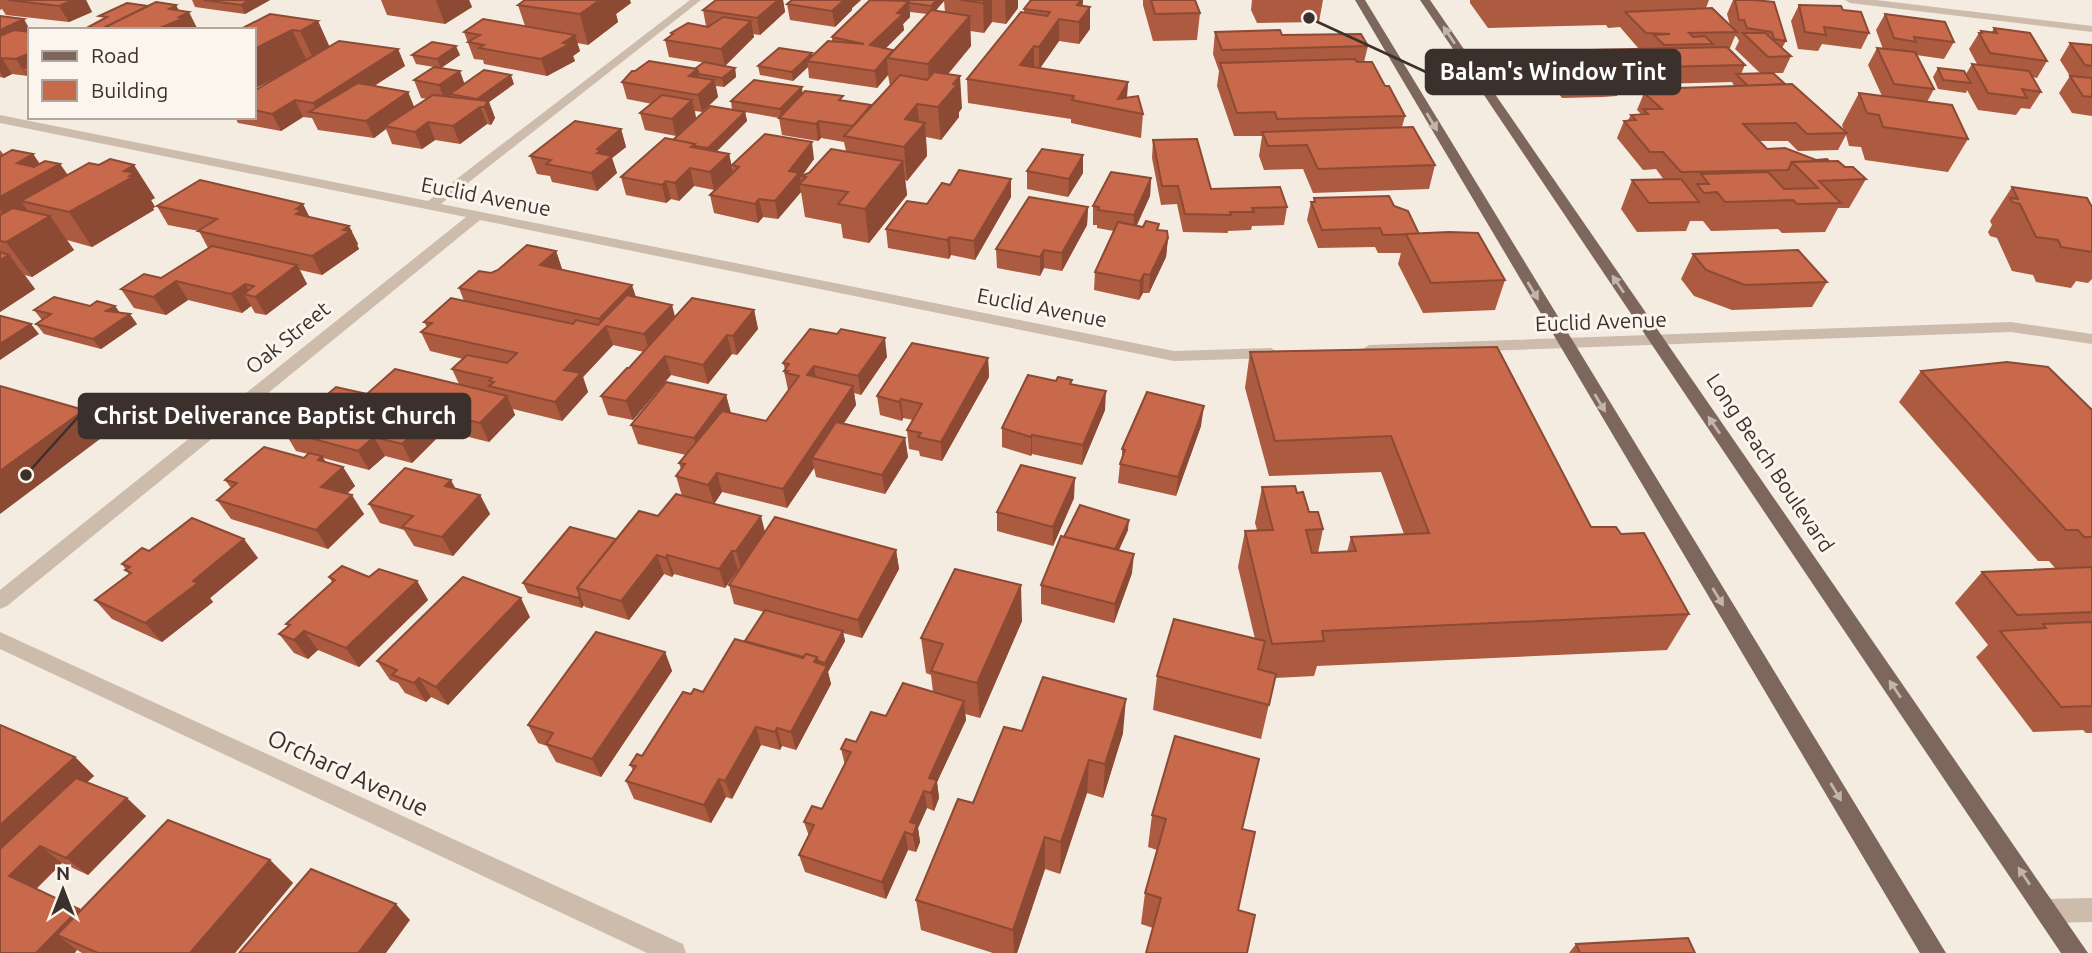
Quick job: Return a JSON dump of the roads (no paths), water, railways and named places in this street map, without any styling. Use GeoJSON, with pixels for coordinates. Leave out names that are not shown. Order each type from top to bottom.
{"type":"FeatureCollection","features":[{"type":"Feature","properties":{"kind":"main road"},"geometry":{"type":"LineString","coordinates":[[1360,0],[1934,953]]}},
{"type":"Feature","properties":{"kind":"main road","name":"Long Beach Boulevard"},"geometry":{"type":"LineString","coordinates":[[1425,0],[2076,953]]}},
{"type":"Feature","properties":{"kind":"street"},"geometry":{"type":"LineString","coordinates":[[429,207],[696,0]]}},
{"type":"Feature","properties":{"kind":"street"},"geometry":{"type":"LineString","coordinates":[[1850,0],[2092,29]]}},
{"type":"Feature","properties":{"kind":"street","name":"Euclid Avenue"},"geometry":{"type":"LineString","coordinates":[[0,119],[1174,356],[1286,353]]}},
{"type":"Feature","properties":{"kind":"street","name":"Oak Street"},"geometry":{"type":"LineString","coordinates":[[0,601],[475,217]]}},
{"type":"Feature","properties":{"kind":"street","name":"Euclid Avenue"},"geometry":{"type":"LineString","coordinates":[[1356,351],[2011,327],[2092,339]]}},
{"type":"Feature","properties":{"kind":"street","name":"Orchard Avenue"},"geometry":{"type":"LineString","coordinates":[[0,640],[674,953]]}},
{"type":"Feature","properties":{"kind":"street"},"geometry":{"type":"LineString","coordinates":[[2048,911],[2092,910]]}},
{"type":"Feature","properties":{"kind":"place","name":"Balam's Window Tint"},"geometry":{"type":"Point","coordinates":[1309,18]}},
{"type":"Feature","properties":{"kind":"place","name":"Christ Deliverance Baptist Church"},"geometry":{"type":"Point","coordinates":[26,475]}}]}
